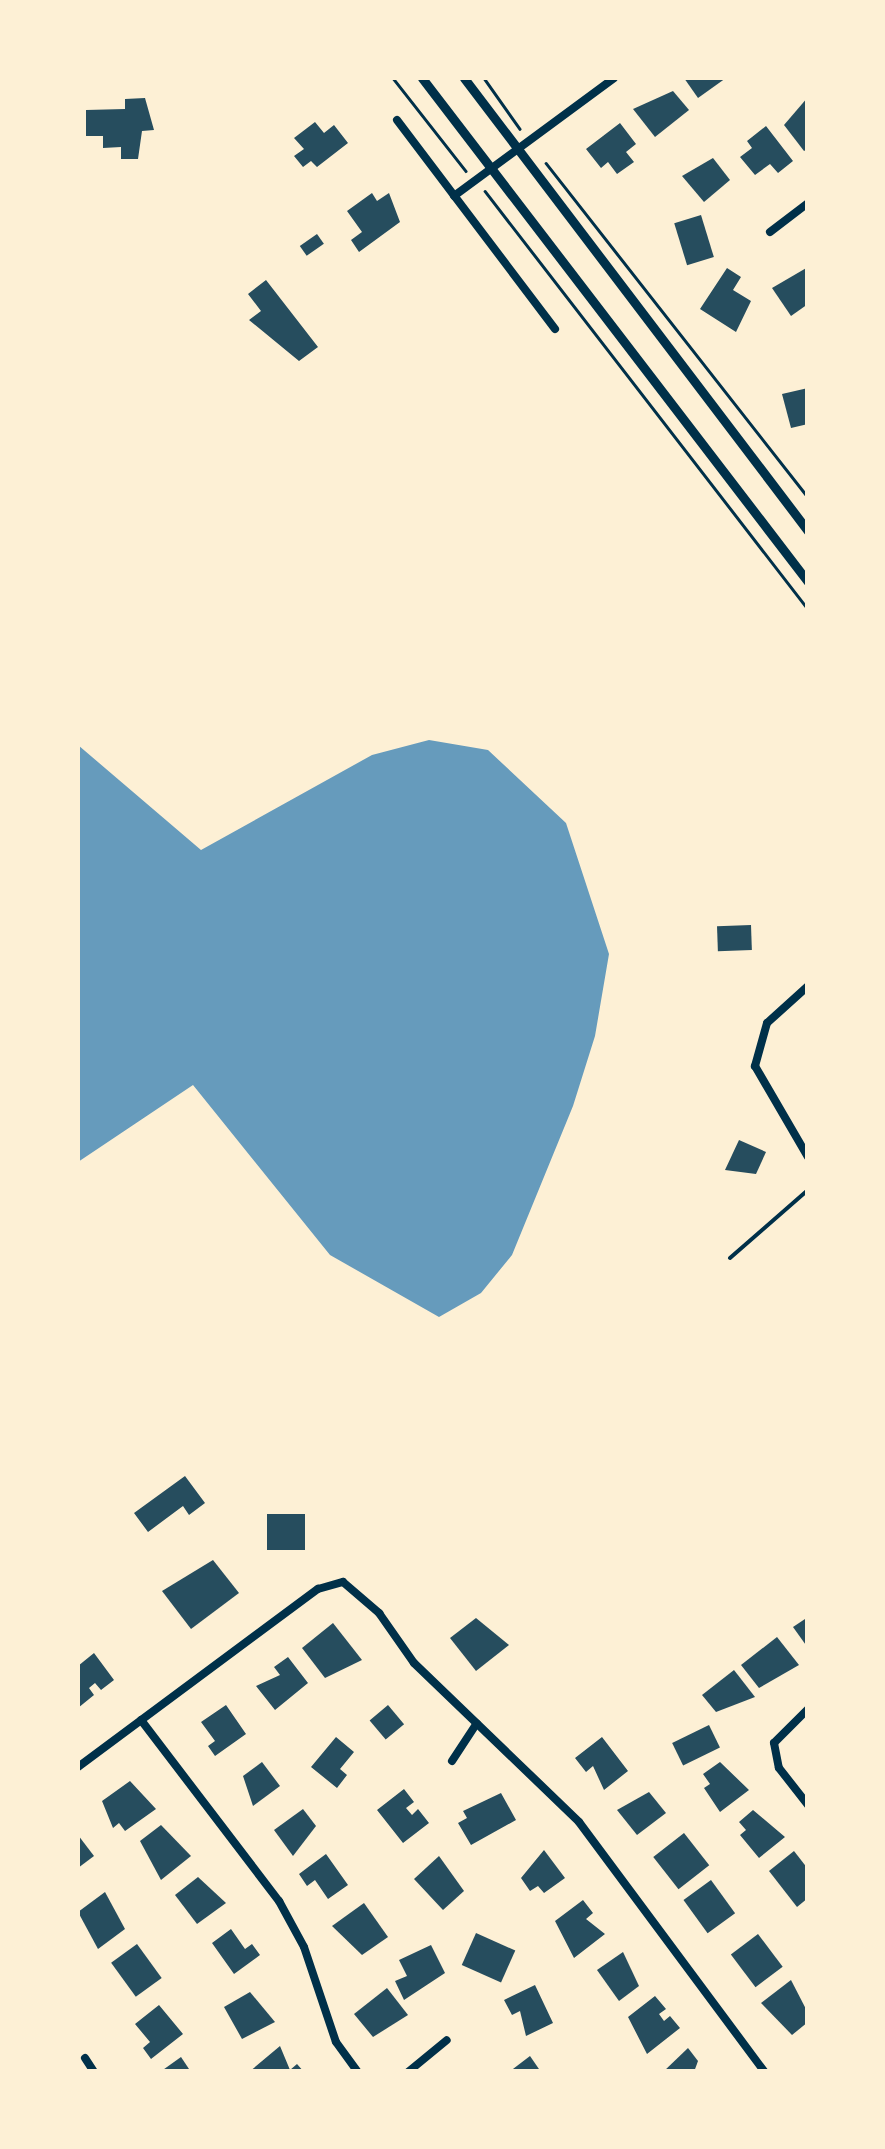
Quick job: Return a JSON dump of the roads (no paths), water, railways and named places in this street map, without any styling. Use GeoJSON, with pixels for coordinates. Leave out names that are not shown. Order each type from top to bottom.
{"type":"FeatureCollection","features":[{"type":"Feature","properties":{"kind":"street"},"geometry":{"type":"LineString","coordinates":[[422,78],[808,582]]}},
{"type":"Feature","properties":{"kind":"street"},"geometry":{"type":"LineString","coordinates":[[464,78],[808,531]]}},
{"type":"Feature","properties":{"kind":"street"},"geometry":{"type":"LineString","coordinates":[[454,196],[614,78]]}},
{"type":"Feature","properties":{"kind":"street"},"geometry":{"type":"LineString","coordinates":[[396,120],[555,329]]}},
{"type":"Feature","properties":{"kind":"street"},"geometry":{"type":"LineString","coordinates":[[770,232],[808,203]]}},
{"type":"Feature","properties":{"kind":"street"},"geometry":{"type":"LineString","coordinates":[[808,986],[766,1024],[755,1066],[808,1157]]}},
{"type":"Feature","properties":{"kind":"street"},"geometry":{"type":"LineString","coordinates":[[78,1767],[318,1589],[343,1582],[362,1593],[414,1663],[578,1822],[765,2072]]}},
{"type":"Feature","properties":{"kind":"street"},"geometry":{"type":"LineString","coordinates":[[808,1709],[774,1743],[778,1768],[808,1805]]}},
{"type":"Feature","properties":{"kind":"street"},"geometry":{"type":"LineString","coordinates":[[140,1720],[279,1901],[304,1947],[336,2042],[358,2072]]}},
{"type":"Feature","properties":{"kind":"street"},"geometry":{"type":"LineString","coordinates":[[452,1761],[478,1723]]}},
{"type":"Feature","properties":{"kind":"street"},"geometry":{"type":"LineString","coordinates":[[408,2072],[446,2040]]}},
{"type":"Feature","properties":{"kind":"street"},"geometry":{"type":"LineString","coordinates":[[85,2058],[94,2072]]}},
{"type":"Feature","properties":{"kind":"lane"},"geometry":{"type":"LineString","coordinates":[[730,1258],[808,1190]]}},
{"type":"Feature","properties":{"kind":"water"},"geometry":{"type":"Polygon","coordinates":[[[429,740],[488,750],[566,823],[609,954],[595,1036],[573,1106],[512,1255],[481,1293],[439,1317],[330,1255],[193,1085],[78,1162],[78,745],[201,850],[372,755],[429,740]]]}}]}
